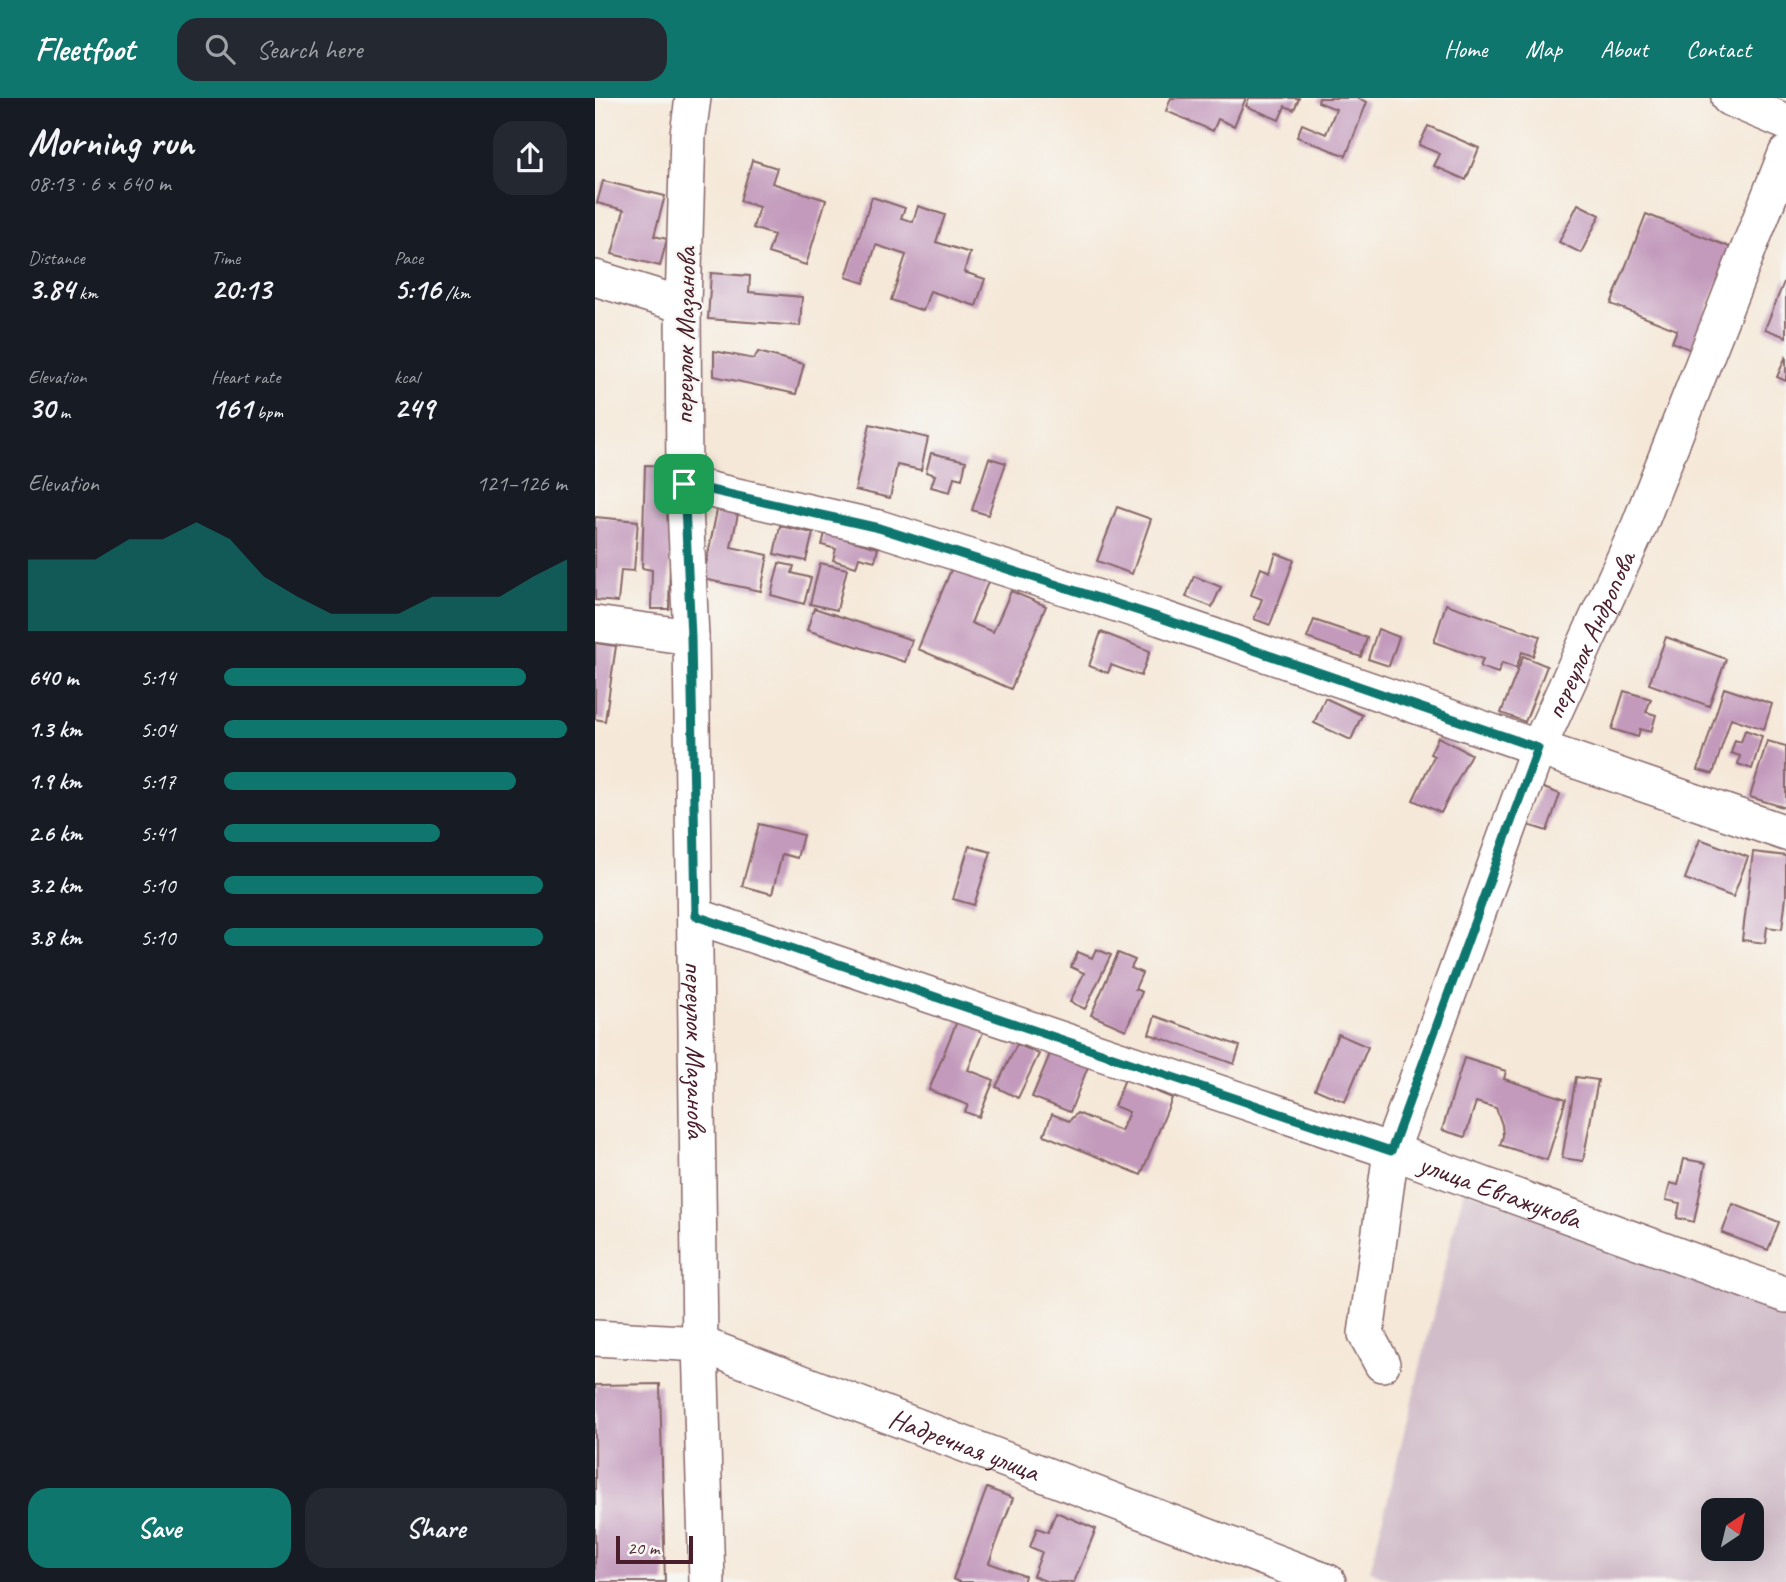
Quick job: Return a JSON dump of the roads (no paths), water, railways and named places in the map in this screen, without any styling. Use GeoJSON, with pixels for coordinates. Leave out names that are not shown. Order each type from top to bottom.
{"type":"FeatureCollection","features":[{"type":"Feature","properties":{"kind":"street","name":"переулок Мазанова"},"geometry":{"type":"LineString","coordinates":[[694,98],[688,134],[683,305],[684,484],[691,637],[699,1344],[707,1582]]}},
{"type":"Feature","properties":{"kind":"street"},"geometry":{"type":"LineString","coordinates":[[1728,98],[1786,121]]}},
{"type":"Feature","properties":{"kind":"street","name":"переулок Андропова"},"geometry":{"type":"LineString","coordinates":[[1382,1364],[1366,1334],[1391,1151],[1538,748],[1639,526],[1786,155]]}},
{"type":"Feature","properties":{"kind":"street"},"geometry":{"type":"LineString","coordinates":[[595,278],[683,305]]}},
{"type":"Feature","properties":{"kind":"street"},"geometry":{"type":"LineString","coordinates":[[684,484],[879,528],[1161,618],[1786,833]]}},
{"type":"Feature","properties":{"kind":"street"},"geometry":{"type":"LineString","coordinates":[[595,624],[691,637]]}},
{"type":"Feature","properties":{"kind":"street","name":"улица Евгажукова"},"geometry":{"type":"LineString","coordinates":[[696,916],[1391,1151],[1786,1295]]}},
{"type":"Feature","properties":{"kind":"street","name":"Надречная улица"},"geometry":{"type":"LineString","coordinates":[[595,1338],[699,1344],[1328,1582]]}}]}
